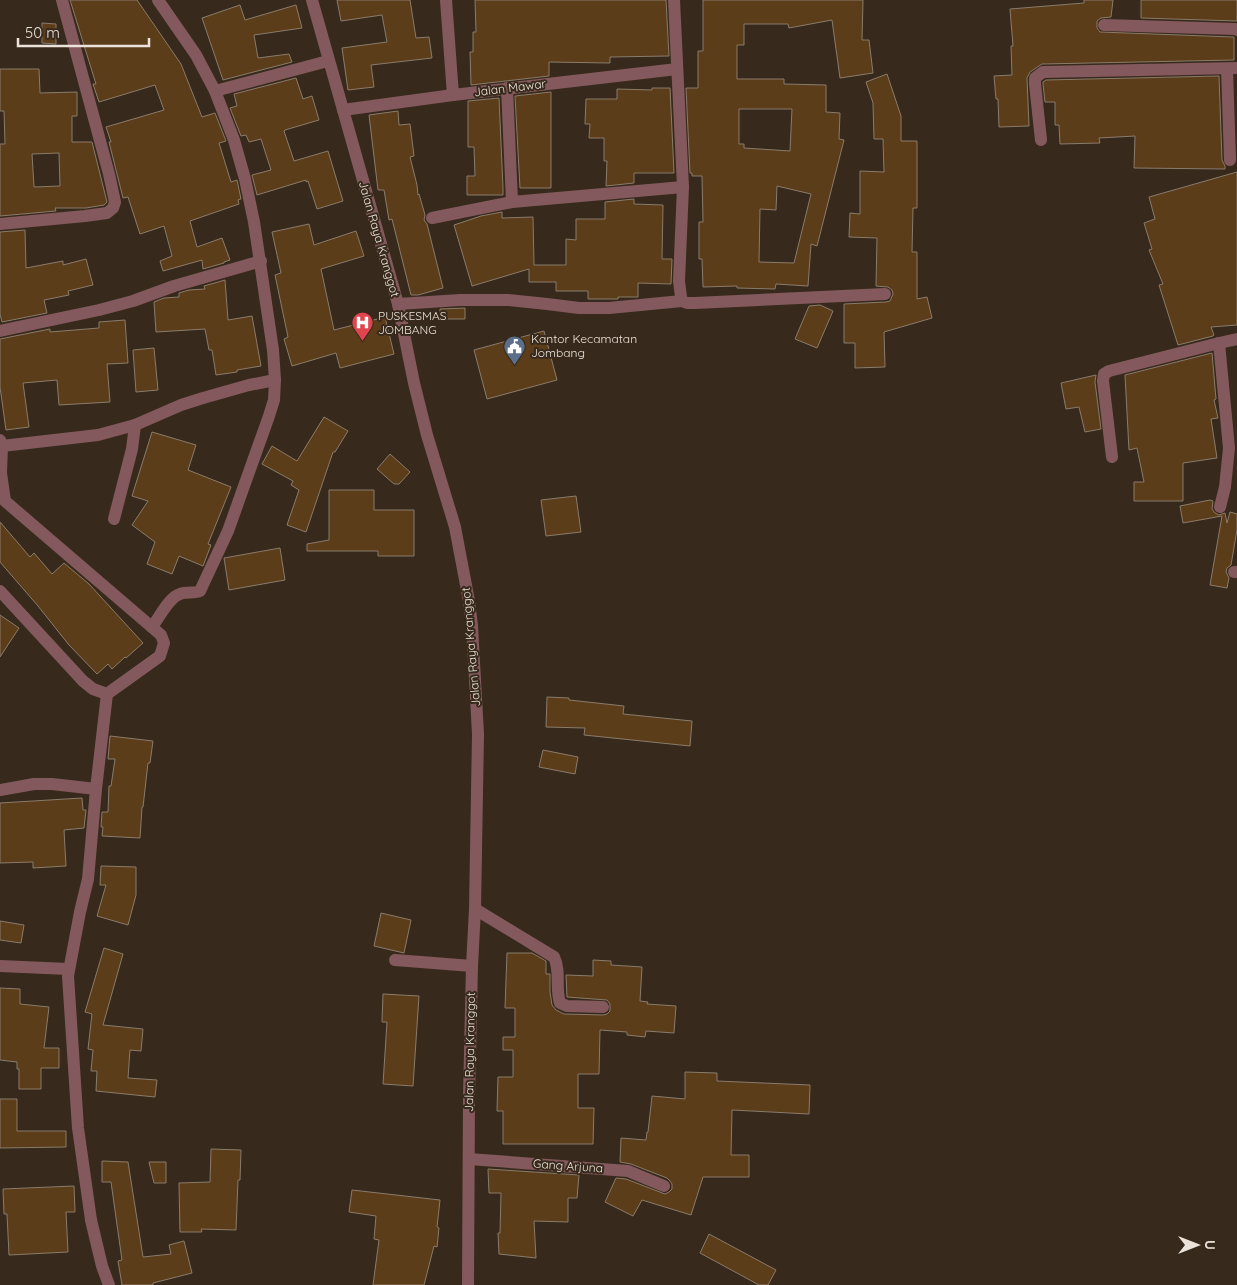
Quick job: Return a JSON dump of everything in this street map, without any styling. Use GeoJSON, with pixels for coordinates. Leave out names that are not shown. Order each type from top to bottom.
{"type":"FeatureCollection","features":[{"type":"Feature","properties":{"kind":"street"},"geometry":{"type":"LineString","coordinates":[[0,224],[107,213],[113,208],[115,202],[62,0]]}},
{"type":"Feature","properties":{"kind":"street"},"geometry":{"type":"LineString","coordinates":[[152,627],[176,596],[183,593],[198,592],[202,586],[228,531],[269,416],[274,400],[275,380],[273,350],[254,222],[234,140],[216,91],[196,56],[158,0]]}},
{"type":"Feature","properties":{"kind":"street","name":"Jalan Raya Kranggot"},"geometry":{"type":"LineString","coordinates":[[312,0],[398,304],[427,435],[455,527],[469,601],[478,734],[469,1097],[468,1285]]}},
{"type":"Feature","properties":{"kind":"street"},"geometry":{"type":"LineString","coordinates":[[446,0],[453,95]]}},
{"type":"Feature","properties":{"kind":"street"},"geometry":{"type":"LineString","coordinates":[[674,0],[683,187],[680,282],[682,301]]}},
{"type":"Feature","properties":{"kind":"street"},"geometry":{"type":"LineString","coordinates":[[1104,25],[1237,30]]}},
{"type":"Feature","properties":{"kind":"street"},"geometry":{"type":"LineString","coordinates":[[216,91],[328,61]]}},
{"type":"Feature","properties":{"kind":"street"},"geometry":{"type":"LineString","coordinates":[[1042,140],[1035,78],[1043,72],[1232,68],[1230,160]]}},
{"type":"Feature","properties":{"kind":"street","name":"Jalan Mawar"},"geometry":{"type":"LineString","coordinates":[[343,110],[507,88],[678,69]]}},
{"type":"Feature","properties":{"kind":"street"},"geometry":{"type":"LineString","coordinates":[[507,88],[512,202]]}},
{"type":"Feature","properties":{"kind":"street"},"geometry":{"type":"LineString","coordinates":[[432,218],[512,202],[683,187]]}},
{"type":"Feature","properties":{"kind":"street"},"geometry":{"type":"LineString","coordinates":[[0,331],[133,301],[174,286],[260,261]]}},
{"type":"Feature","properties":{"kind":"street"},"geometry":{"type":"LineString","coordinates":[[398,304],[489,300],[579,308],[609,308],[682,301],[696,303],[885,294]]}},
{"type":"Feature","properties":{"kind":"street"},"geometry":{"type":"LineString","coordinates":[[1112,458],[1103,381],[1104,374],[1110,370],[1237,339]]}},
{"type":"Feature","properties":{"kind":"street"},"geometry":{"type":"LineString","coordinates":[[1219,343],[1229,448],[1220,508]]}},
{"type":"Feature","properties":{"kind":"street"},"geometry":{"type":"LineString","coordinates":[[108,1285],[91,1220],[78,1128],[68,969],[88,879],[107,694],[160,656],[164,643],[161,635],[152,627],[2,502],[1,442],[98,435],[135,425],[181,405],[203,398],[275,380]]}},
{"type":"Feature","properties":{"kind":"street"},"geometry":{"type":"LineString","coordinates":[[114,519],[132,449],[135,425]]}},
{"type":"Feature","properties":{"kind":"street"},"geometry":{"type":"LineString","coordinates":[[1,594],[83,681],[94,689],[107,694]]}},
{"type":"Feature","properties":{"kind":"street"},"geometry":{"type":"LineString","coordinates":[[0,790],[34,784],[96,789]]}},
{"type":"Feature","properties":{"kind":"street"},"geometry":{"type":"LineString","coordinates":[[475,909],[554,957],[557,961],[560,1002],[567,1006],[603,1007]]}},
{"type":"Feature","properties":{"kind":"street"},"geometry":{"type":"LineString","coordinates":[[395,960],[472,966]]}},
{"type":"Feature","properties":{"kind":"street"},"geometry":{"type":"LineString","coordinates":[[0,966],[68,969]]}},
{"type":"Feature","properties":{"kind":"street","name":"Gang Arjuna"},"geometry":{"type":"LineString","coordinates":[[469,1159],[628,1171],[664,1186]]}},
{"type":"Feature","properties":{"kind":"building"},"geometry":{"type":"Polygon","coordinates":[[[70,0],[137,0],[181,64],[202,117],[215,113],[226,141],[219,143],[231,182],[237,180],[241,199],[238,200],[239,204],[190,221],[197,247],[222,238],[230,260],[203,269],[202,260],[163,271],[160,261],[172,256],[164,226],[140,234],[128,197],[123,198],[106,127],[164,110],[155,85],[99,102],[93,84],[96,84],[70,0]]]}},
{"type":"Feature","properties":{"kind":"building"},"geometry":{"type":"Polygon","coordinates":[[[337,0],[410,0],[416,38],[429,37],[432,58],[371,65],[374,87],[348,90],[342,48],[387,42],[382,15],[341,21],[337,0]]]}},
{"type":"Feature","properties":{"kind":"building"},"geometry":{"type":"Polygon","coordinates":[[[475,0],[666,0],[669,56],[610,57],[610,63],[549,62],[549,76],[471,85],[470,52],[473,52],[473,32],[476,32],[475,0]]]}},
{"type":"Feature","properties":{"kind":"building"},"geometry":{"type":"Polygon","coordinates":[[[703,0],[863,0],[862,40],[869,40],[873,73],[840,78],[832,20],[789,28],[788,24],[744,24],[744,45],[737,45],[737,79],[784,79],[784,84],[826,85],[826,112],[840,113],[839,139],[844,140],[817,246],[811,244],[808,286],[776,284],[775,289],[737,288],[737,286],[703,287],[702,259],[699,259],[699,222],[703,222],[702,176],[692,176],[692,173],[690,173],[686,88],[698,88],[698,51],[703,51],[703,0]],[[739,109],[739,144],[744,144],[744,148],[790,151],[792,109],[739,109]],[[777,186],[776,210],[760,209],[759,262],[794,263],[811,194],[777,186]]]}},
{"type":"Feature","properties":{"kind":"building"},"geometry":{"type":"Polygon","coordinates":[[[1084,0],[1113,0],[1111,17],[1101,18],[1097,21],[1097,28],[1100,32],[1234,37],[1234,60],[1042,64],[1030,72],[1027,78],[1029,126],[999,127],[998,99],[996,99],[994,76],[1012,75],[1011,46],[1013,46],[1010,9],[1084,3],[1084,0]]]}},
{"type":"Feature","properties":{"kind":"building"},"geometry":{"type":"Polygon","coordinates":[[[1141,0],[1237,0],[1237,21],[1141,18],[1141,0]]]}},
{"type":"Feature","properties":{"kind":"building"},"geometry":{"type":"Polygon","coordinates":[[[240,5],[245,20],[296,5],[302,28],[254,35],[258,58],[289,54],[292,62],[223,80],[202,18],[240,5]]]}},
{"type":"Feature","properties":{"kind":"building"},"geometry":{"type":"Polygon","coordinates":[[[42,23],[56,24],[56,44],[42,43],[42,23]]]}},
{"type":"Feature","properties":{"kind":"building"},"geometry":{"type":"Polygon","coordinates":[[[0,69],[39,69],[40,93],[77,92],[77,116],[72,116],[72,142],[92,142],[107,202],[104,205],[86,208],[55,208],[56,211],[0,216],[0,144],[5,144],[4,111],[0,111],[0,69]],[[59,153],[32,154],[34,187],[60,186],[59,153]]]}},
{"type":"Feature","properties":{"kind":"building"},"geometry":{"type":"Polygon","coordinates":[[[887,74],[901,116],[901,141],[917,141],[917,208],[913,208],[912,252],[917,252],[917,299],[927,297],[932,318],[884,332],[885,367],[855,368],[855,343],[844,343],[844,304],[886,302],[890,301],[893,294],[892,290],[888,287],[876,286],[877,238],[849,237],[850,213],[860,214],[860,171],[884,172],[883,139],[874,139],[873,103],[866,82],[887,74]]]}},
{"type":"Feature","properties":{"kind":"building"},"geometry":{"type":"Polygon","coordinates":[[[1219,76],[1222,160],[1225,169],[1134,168],[1135,136],[1099,138],[1100,143],[1060,144],[1059,125],[1055,125],[1055,102],[1045,102],[1043,84],[1046,80],[1219,76]]]}},
{"type":"Feature","properties":{"kind":"building"},"geometry":{"type":"Polygon","coordinates":[[[296,78],[303,99],[312,96],[319,120],[284,131],[294,161],[328,151],[343,201],[317,209],[308,181],[306,182],[306,180],[257,195],[252,175],[271,170],[261,139],[249,142],[246,135],[241,136],[230,108],[237,106],[234,94],[296,78]]]}},
{"type":"Feature","properties":{"kind":"building"},"geometry":{"type":"Polygon","coordinates":[[[652,88],[670,88],[674,173],[634,173],[634,183],[606,186],[607,161],[604,161],[604,138],[589,138],[590,124],[585,124],[586,99],[617,99],[617,89],[652,90],[652,88]]]}},
{"type":"Feature","properties":{"kind":"building"},"geometry":{"type":"Polygon","coordinates":[[[551,92],[551,188],[520,188],[515,96],[551,92]]]}},
{"type":"Feature","properties":{"kind":"building"},"geometry":{"type":"Polygon","coordinates":[[[499,98],[503,195],[467,195],[467,176],[475,176],[474,147],[468,147],[468,101],[499,98]]]}},
{"type":"Feature","properties":{"kind":"building"},"geometry":{"type":"Polygon","coordinates":[[[398,111],[399,125],[410,124],[414,156],[410,157],[418,195],[425,215],[424,220],[427,224],[443,288],[418,295],[411,295],[392,219],[389,220],[384,190],[378,190],[369,115],[398,111]]]}},
{"type":"Feature","properties":{"kind":"building"},"geometry":{"type":"Polygon","coordinates":[[[1237,172],[1237,325],[1211,327],[1213,336],[1178,345],[1159,285],[1163,284],[1149,250],[1152,249],[1144,223],[1155,219],[1149,197],[1237,172]]]}},
{"type":"Feature","properties":{"kind":"building"},"geometry":{"type":"Polygon","coordinates":[[[634,199],[634,204],[663,205],[662,259],[672,259],[671,284],[638,283],[638,297],[588,299],[588,291],[556,291],[556,282],[529,282],[529,269],[472,286],[454,225],[481,216],[502,212],[502,218],[533,217],[534,265],[566,265],[566,239],[576,240],[576,219],[605,219],[605,202],[634,199]]]}},
{"type":"Feature","properties":{"kind":"building"},"geometry":{"type":"Polygon","coordinates":[[[309,224],[314,245],[356,231],[364,256],[321,269],[334,330],[385,317],[394,354],[340,368],[336,353],[292,366],[284,339],[288,337],[275,275],[281,273],[272,232],[309,224]]]}},
{"type":"Feature","properties":{"kind":"building"},"geometry":{"type":"Polygon","coordinates":[[[25,230],[26,268],[63,261],[63,265],[86,259],[93,285],[68,291],[69,295],[44,300],[47,313],[2,322],[0,314],[0,232],[25,230]]]}},
{"type":"Feature","properties":{"kind":"building"},"geometry":{"type":"Polygon","coordinates":[[[225,280],[228,320],[252,316],[261,366],[216,375],[212,350],[209,350],[205,329],[156,332],[154,302],[164,298],[179,297],[179,293],[189,290],[205,289],[204,286],[225,280]]]}},
{"type":"Feature","properties":{"kind":"building"},"geometry":{"type":"Polygon","coordinates":[[[820,305],[833,311],[817,348],[795,339],[809,306],[820,305]]]}},
{"type":"Feature","properties":{"kind":"building"},"geometry":{"type":"Polygon","coordinates":[[[465,308],[465,319],[440,319],[440,309],[465,308]]]}},
{"type":"Feature","properties":{"kind":"building"},"geometry":{"type":"Polygon","coordinates":[[[125,320],[128,363],[107,364],[110,402],[59,405],[57,380],[23,383],[29,427],[6,430],[0,387],[0,339],[50,329],[50,332],[99,328],[99,322],[125,320]]]}},
{"type":"Feature","properties":{"kind":"building","name":"Kantor Kecamatan Jombang"},"geometry":{"type":"Polygon","coordinates":[[[544,331],[557,380],[487,399],[474,350],[544,331]]]}},
{"type":"Feature","properties":{"kind":"building"},"geometry":{"type":"Polygon","coordinates":[[[154,348],[158,390],[136,392],[133,350],[154,348]]]}},
{"type":"Feature","properties":{"kind":"building"},"geometry":{"type":"Polygon","coordinates":[[[1212,353],[1216,399],[1214,400],[1218,418],[1211,419],[1217,458],[1183,463],[1183,501],[1134,501],[1134,482],[1144,482],[1137,448],[1129,450],[1125,375],[1212,353]]]}},
{"type":"Feature","properties":{"kind":"building"},"geometry":{"type":"Polygon","coordinates":[[[1096,375],[1095,382],[1101,429],[1085,432],[1079,407],[1066,409],[1061,383],[1096,375]]]}},
{"type":"Feature","properties":{"kind":"building"},"geometry":{"type":"Polygon","coordinates":[[[324,417],[348,431],[335,452],[333,452],[306,532],[287,525],[299,490],[291,485],[293,481],[262,464],[272,446],[297,461],[324,417]]]}},
{"type":"Feature","properties":{"kind":"building"},"geometry":{"type":"Polygon","coordinates":[[[152,432],[196,445],[188,470],[231,487],[208,544],[211,545],[203,566],[179,556],[172,574],[147,564],[155,542],[132,525],[148,501],[132,496],[152,432]]]}},
{"type":"Feature","properties":{"kind":"building"},"geometry":{"type":"Polygon","coordinates":[[[390,454],[410,472],[399,484],[394,484],[377,469],[390,454]]]}},
{"type":"Feature","properties":{"kind":"building"},"geometry":{"type":"Polygon","coordinates":[[[329,490],[374,490],[374,510],[414,510],[414,556],[378,556],[378,551],[307,551],[307,544],[329,540],[329,490]]]}},
{"type":"Feature","properties":{"kind":"building"},"geometry":{"type":"Polygon","coordinates":[[[576,496],[581,532],[546,536],[541,500],[576,496]]]}},
{"type":"Feature","properties":{"kind":"building"},"geometry":{"type":"Polygon","coordinates":[[[1213,501],[1212,509],[1215,513],[1219,515],[1225,513],[1227,523],[1230,512],[1237,514],[1237,530],[1231,565],[1227,568],[1226,572],[1229,578],[1227,588],[1210,585],[1222,516],[1183,523],[1180,506],[1213,501]]]}},
{"type":"Feature","properties":{"kind":"building"},"geometry":{"type":"Polygon","coordinates":[[[0,522],[30,557],[34,553],[52,574],[64,563],[89,584],[143,643],[112,669],[108,664],[97,674],[69,645],[0,562],[0,522]]]}},
{"type":"Feature","properties":{"kind":"building"},"geometry":{"type":"Polygon","coordinates":[[[280,548],[285,580],[229,590],[224,558],[280,548]]]}},
{"type":"Feature","properties":{"kind":"building"},"geometry":{"type":"Polygon","coordinates":[[[0,615],[19,628],[0,657],[0,615]]]}},
{"type":"Feature","properties":{"kind":"building"},"geometry":{"type":"Polygon","coordinates":[[[547,697],[569,698],[569,700],[624,706],[623,714],[692,721],[690,746],[584,735],[585,728],[546,727],[547,697]]]}},
{"type":"Feature","properties":{"kind":"building"},"geometry":{"type":"Polygon","coordinates":[[[110,736],[153,741],[142,807],[140,838],[102,836],[102,812],[108,812],[109,786],[111,786],[115,759],[108,759],[110,736]]]}},
{"type":"Feature","properties":{"kind":"building"},"geometry":{"type":"Polygon","coordinates":[[[543,750],[578,757],[575,774],[539,767],[543,750]]]}},
{"type":"Feature","properties":{"kind":"building"},"geometry":{"type":"Polygon","coordinates":[[[82,798],[83,810],[86,810],[84,828],[64,830],[66,866],[33,868],[33,862],[0,863],[0,803],[82,798]]]}},
{"type":"Feature","properties":{"kind":"building"},"geometry":{"type":"Polygon","coordinates":[[[101,866],[136,867],[136,895],[128,925],[97,916],[106,885],[100,885],[101,866]]]}},
{"type":"Feature","properties":{"kind":"building"},"geometry":{"type":"Polygon","coordinates":[[[381,913],[411,920],[404,953],[374,946],[381,913]]]}},
{"type":"Feature","properties":{"kind":"building"},"geometry":{"type":"Polygon","coordinates":[[[0,921],[24,925],[21,943],[0,940],[0,921]]]}},
{"type":"Feature","properties":{"kind":"building"},"geometry":{"type":"Polygon","coordinates":[[[104,948],[123,954],[103,1025],[143,1029],[141,1051],[130,1050],[128,1078],[157,1080],[155,1097],[96,1091],[97,1071],[91,1071],[93,1050],[88,1049],[92,1014],[85,1012],[104,948]]]}},
{"type":"Feature","properties":{"kind":"building"},"geometry":{"type":"Polygon","coordinates":[[[507,953],[532,953],[546,961],[546,974],[550,974],[552,1005],[556,1010],[564,1014],[603,1015],[610,1011],[610,1004],[607,1000],[567,997],[566,975],[593,976],[593,960],[611,961],[611,965],[642,967],[640,1001],[648,1002],[647,1004],[676,1006],[674,1033],[646,1031],[645,1037],[627,1035],[627,1032],[600,1030],[599,1074],[578,1074],[578,1108],[594,1108],[593,1144],[503,1144],[503,1111],[497,1111],[498,1077],[513,1077],[513,1050],[503,1050],[503,1037],[515,1037],[515,1008],[505,1008],[507,953]]]}},
{"type":"Feature","properties":{"kind":"building"},"geometry":{"type":"Polygon","coordinates":[[[0,988],[20,989],[20,1004],[49,1007],[44,1048],[59,1048],[59,1068],[41,1068],[41,1089],[19,1089],[17,1062],[0,1060],[0,988]]]}},
{"type":"Feature","properties":{"kind":"building"},"geometry":{"type":"Polygon","coordinates":[[[383,994],[419,996],[413,1086],[383,1084],[387,1022],[382,1022],[383,994]]]}},
{"type":"Feature","properties":{"kind":"building"},"geometry":{"type":"Polygon","coordinates":[[[685,1072],[717,1073],[717,1081],[810,1085],[809,1114],[732,1110],[731,1155],[749,1155],[749,1177],[703,1177],[691,1215],[642,1200],[633,1216],[605,1202],[616,1178],[626,1179],[665,1194],[672,1189],[672,1184],[667,1178],[631,1164],[620,1162],[621,1138],[646,1140],[652,1096],[685,1099],[685,1072]]]}},
{"type":"Feature","properties":{"kind":"building"},"geometry":{"type":"Polygon","coordinates":[[[0,1099],[17,1099],[17,1131],[66,1131],[66,1147],[0,1148],[0,1099]]]}},
{"type":"Feature","properties":{"kind":"building"},"geometry":{"type":"Polygon","coordinates":[[[211,1149],[241,1150],[236,1230],[201,1229],[202,1232],[180,1232],[179,1183],[210,1182],[211,1149]]]}},
{"type":"Feature","properties":{"kind":"building"},"geometry":{"type":"Polygon","coordinates":[[[102,1161],[128,1162],[143,1257],[171,1254],[169,1245],[184,1241],[192,1273],[153,1283],[153,1285],[122,1285],[118,1261],[122,1260],[111,1182],[102,1182],[102,1161]]]}},
{"type":"Feature","properties":{"kind":"building"},"geometry":{"type":"Polygon","coordinates":[[[149,1162],[166,1162],[166,1183],[154,1183],[149,1162]]]}},
{"type":"Feature","properties":{"kind":"building"},"geometry":{"type":"Polygon","coordinates":[[[488,1169],[579,1175],[577,1198],[568,1198],[568,1222],[534,1221],[536,1258],[499,1254],[498,1233],[500,1233],[501,1193],[489,1193],[488,1169]]]}},
{"type":"Feature","properties":{"kind":"building"},"geometry":{"type":"Polygon","coordinates":[[[74,1186],[75,1212],[66,1212],[68,1252],[9,1255],[7,1214],[4,1214],[3,1189],[74,1186]]]}},
{"type":"Feature","properties":{"kind":"building"},"geometry":{"type":"Polygon","coordinates":[[[352,1190],[440,1200],[437,1247],[434,1246],[424,1285],[373,1285],[379,1240],[374,1239],[376,1216],[349,1212],[352,1190]]]}},
{"type":"Feature","properties":{"kind":"building"},"geometry":{"type":"Polygon","coordinates":[[[709,1234],[776,1270],[768,1285],[759,1285],[700,1253],[709,1234]]]}},
{"type":"Feature","properties":{"kind":"place","name":"PUSKESMAS JOMBANG"},"geometry":{"type":"Point","coordinates":[362,342]}},
{"type":"Feature","properties":{"kind":"place","name":"Kantor Kecamatan Jombang"},"geometry":{"type":"Point","coordinates":[515,365]}}]}
